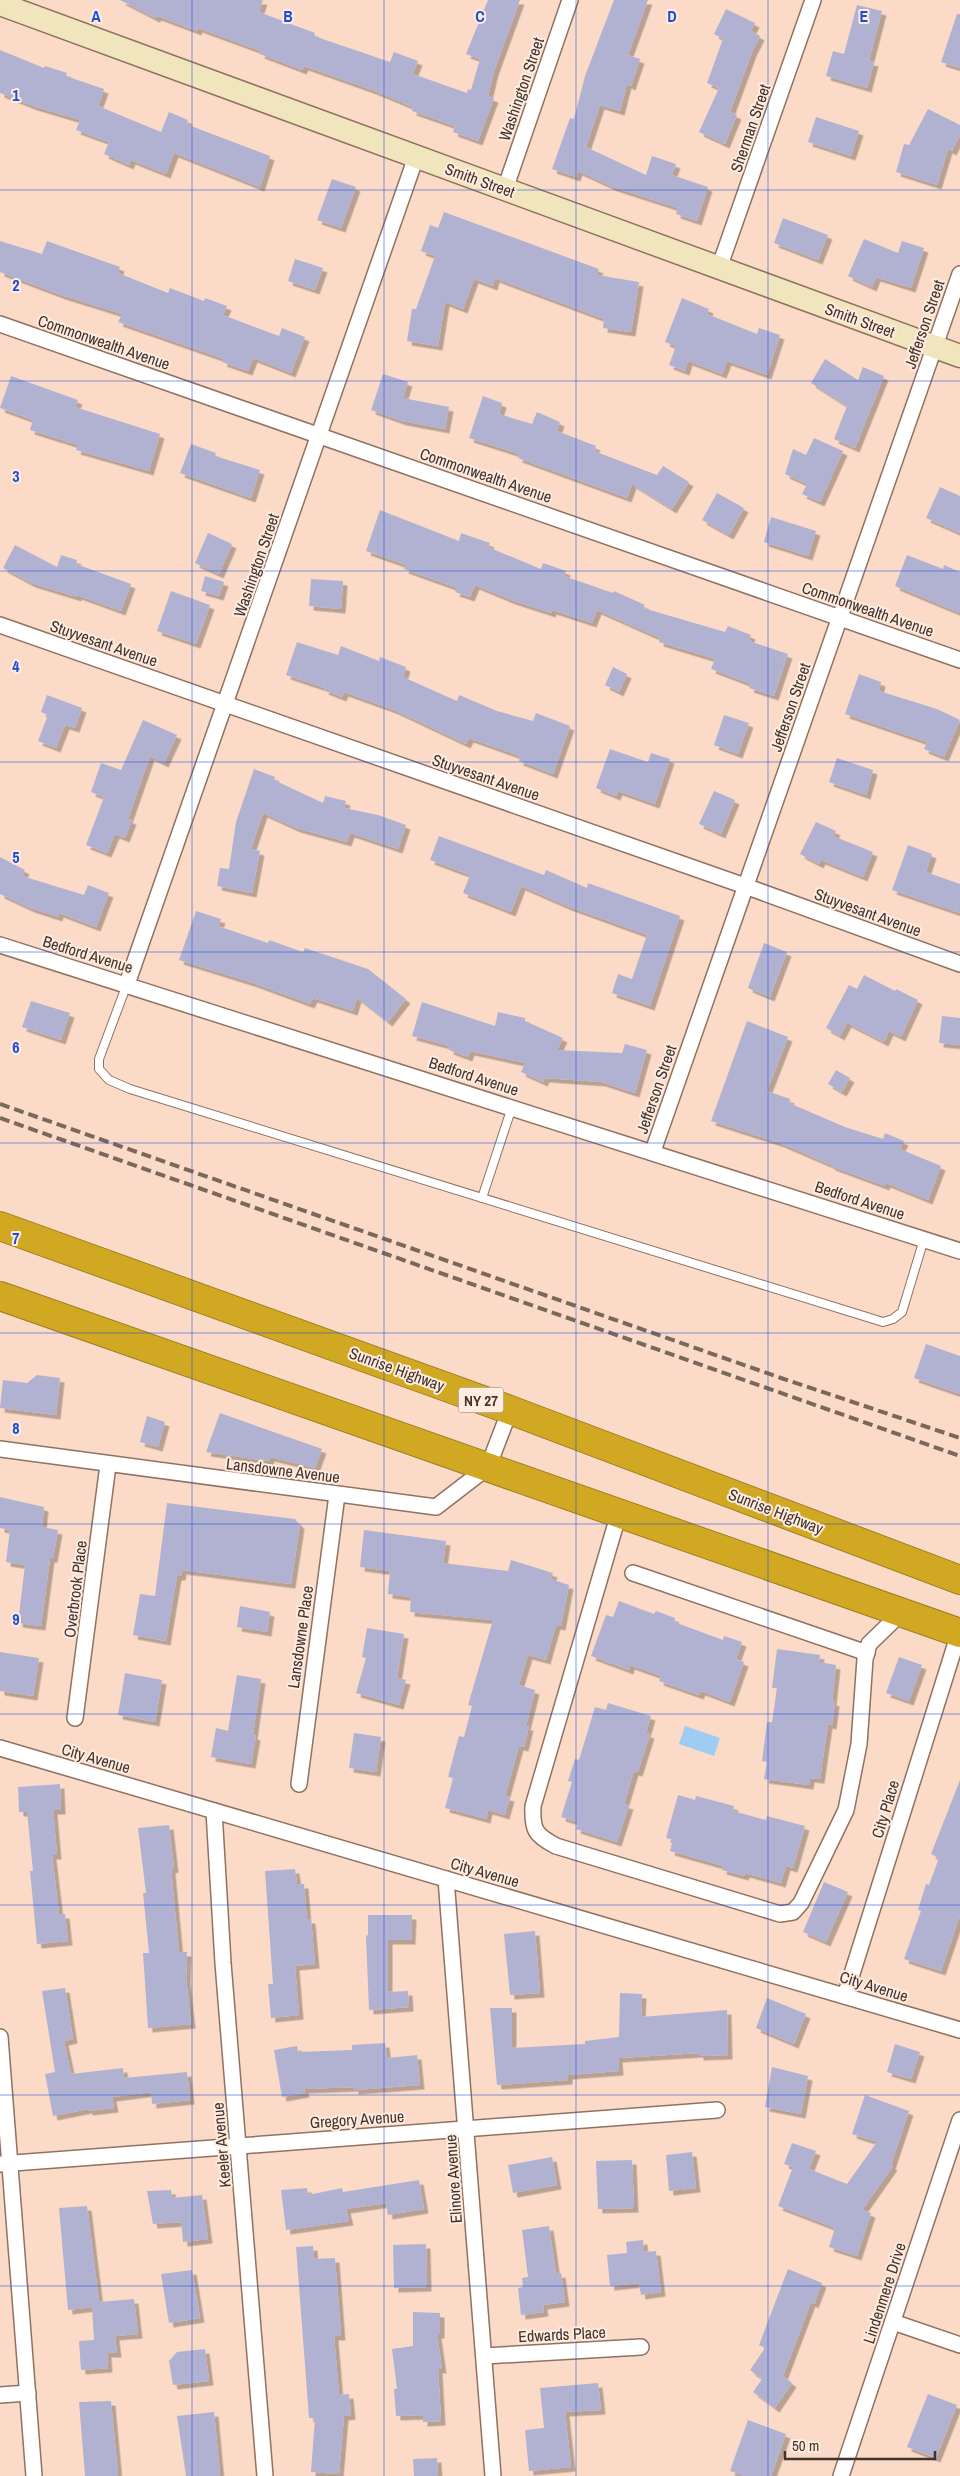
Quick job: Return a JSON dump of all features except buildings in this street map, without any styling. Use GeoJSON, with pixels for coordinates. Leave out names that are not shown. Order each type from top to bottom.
{"type":"FeatureCollection","features":[{"type":"Feature","properties":{"kind":"highway","name":"Sunrise Highway"},"geometry":{"type":"LineString","coordinates":[[0,1226],[510,1410],[953,1575]]}},
{"type":"Feature","properties":{"kind":"highway"},"geometry":{"type":"LineString","coordinates":[[0,1296],[959,1633]]}},
{"type":"Feature","properties":{"kind":"street","name":"Washington Street"},"geometry":{"type":"LineString","coordinates":[[504,189],[570,0]]}},
{"type":"Feature","properties":{"kind":"street","name":"Sherman Street"},"geometry":{"type":"LineString","coordinates":[[719,268],[814,0]]}},
{"type":"Feature","properties":{"kind":"street","name":"Smith Street"},"geometry":{"type":"LineString","coordinates":[[11,4],[416,157],[960,356]]}},
{"type":"Feature","properties":{"kind":"street","name":"Washington Street"},"geometry":{"type":"LineString","coordinates":[[127,984],[416,157]]}},
{"type":"Feature","properties":{"kind":"street","name":"Jefferson Street"},"geometry":{"type":"LineString","coordinates":[[652,1151],[960,274]]}},
{"type":"Feature","properties":{"kind":"street","name":"Commonwealth Avenue"},"geometry":{"type":"LineString","coordinates":[[0,324],[960,660]]}},
{"type":"Feature","properties":{"kind":"street","name":"Stuyvesant Avenue"},"geometry":{"type":"LineString","coordinates":[[0,625],[745,886],[960,964]]}},
{"type":"Feature","properties":{"kind":"street","name":"Bedford Avenue"},"geometry":{"type":"LineString","coordinates":[[0,945],[960,1250]]}},
{"type":"Feature","properties":{"kind":"street"},"geometry":{"type":"LineString","coordinates":[[488,1467],[510,1410]]}},
{"type":"Feature","properties":{"kind":"street","name":"Lansdowne Avenue"},"geometry":{"type":"LineString","coordinates":[[0,1450],[436,1507],[488,1467]]}},
{"type":"Feature","properties":{"kind":"street","name":"Overbrook Place"},"geometry":{"type":"LineString","coordinates":[[75,1718],[108,1465]]}},
{"type":"Feature","properties":{"kind":"street","name":"Lansdowne Place"},"geometry":{"type":"LineString","coordinates":[[299,1784],[337,1495]]}},
{"type":"Feature","properties":{"kind":"street"},"geometry":{"type":"LineString","coordinates":[[619,1513],[533,1806],[532,1824],[541,1838],[556,1846],[780,1914],[793,1912],[801,1902],[846,1810],[859,1744],[867,1653],[870,1644],[902,1612]]}},
{"type":"Feature","properties":{"kind":"street"},"geometry":{"type":"LineString","coordinates":[[633,1573],[867,1653]]}},
{"type":"Feature","properties":{"kind":"street","name":"City Place"},"geometry":{"type":"LineString","coordinates":[[845,1996],[959,1633]]}},
{"type":"Feature","properties":{"kind":"street","name":"City Avenue"},"geometry":{"type":"LineString","coordinates":[[0,1748],[960,2030]]}},
{"type":"Feature","properties":{"kind":"street","name":"Keeler Avenue"},"geometry":{"type":"LineString","coordinates":[[214,1811],[223,1963],[265,2476]]}},
{"type":"Feature","properties":{"kind":"street","name":"Elinore Avenue"},"geometry":{"type":"LineString","coordinates":[[446,1879],[493,2476]]}},
{"type":"Feature","properties":{"kind":"street"},"geometry":{"type":"LineString","coordinates":[[0,2037],[5,2164],[28,2393],[34,2476]]}},
{"type":"Feature","properties":{"kind":"street","name":"Gregory Avenue"},"geometry":{"type":"LineString","coordinates":[[5,2164],[717,2110]]}},
{"type":"Feature","properties":{"kind":"street","name":"Lindenmere Drive"},"geometry":{"type":"LineString","coordinates":[[841,2476],[960,2120]]}},
{"type":"Feature","properties":{"kind":"street"},"geometry":{"type":"LineString","coordinates":[[893,2322],[960,2345]]}},
{"type":"Feature","properties":{"kind":"street","name":"Edwards Place"},"geometry":{"type":"LineString","coordinates":[[484,2356],[641,2347]]}},
{"type":"Feature","properties":{"kind":"street"},"geometry":{"type":"LineString","coordinates":[[0,2396],[28,2393]]}},
{"type":"Feature","properties":{"kind":"lane"},"geometry":{"type":"LineString","coordinates":[[127,984],[99,1059],[99,1069],[109,1080],[130,1089],[883,1322],[893,1319],[902,1312],[930,1241]]}},
{"type":"Feature","properties":{"kind":"lane"},"geometry":{"type":"LineString","coordinates":[[482,1198],[512,1107]]}},
{"type":"Feature","properties":{"kind":"water"},"geometry":{"type":"Polygon","coordinates":[[[685,1726],[720,1738],[714,1756],[679,1744],[685,1726]]]}},
{"type":"Feature","properties":{"kind":"railway"},"geometry":{"type":"LineString","coordinates":[[0,1104],[781,1378],[960,1438]]}},
{"type":"Feature","properties":{"kind":"railway"},"geometry":{"type":"LineString","coordinates":[[0,1118],[960,1456]]}}]}
